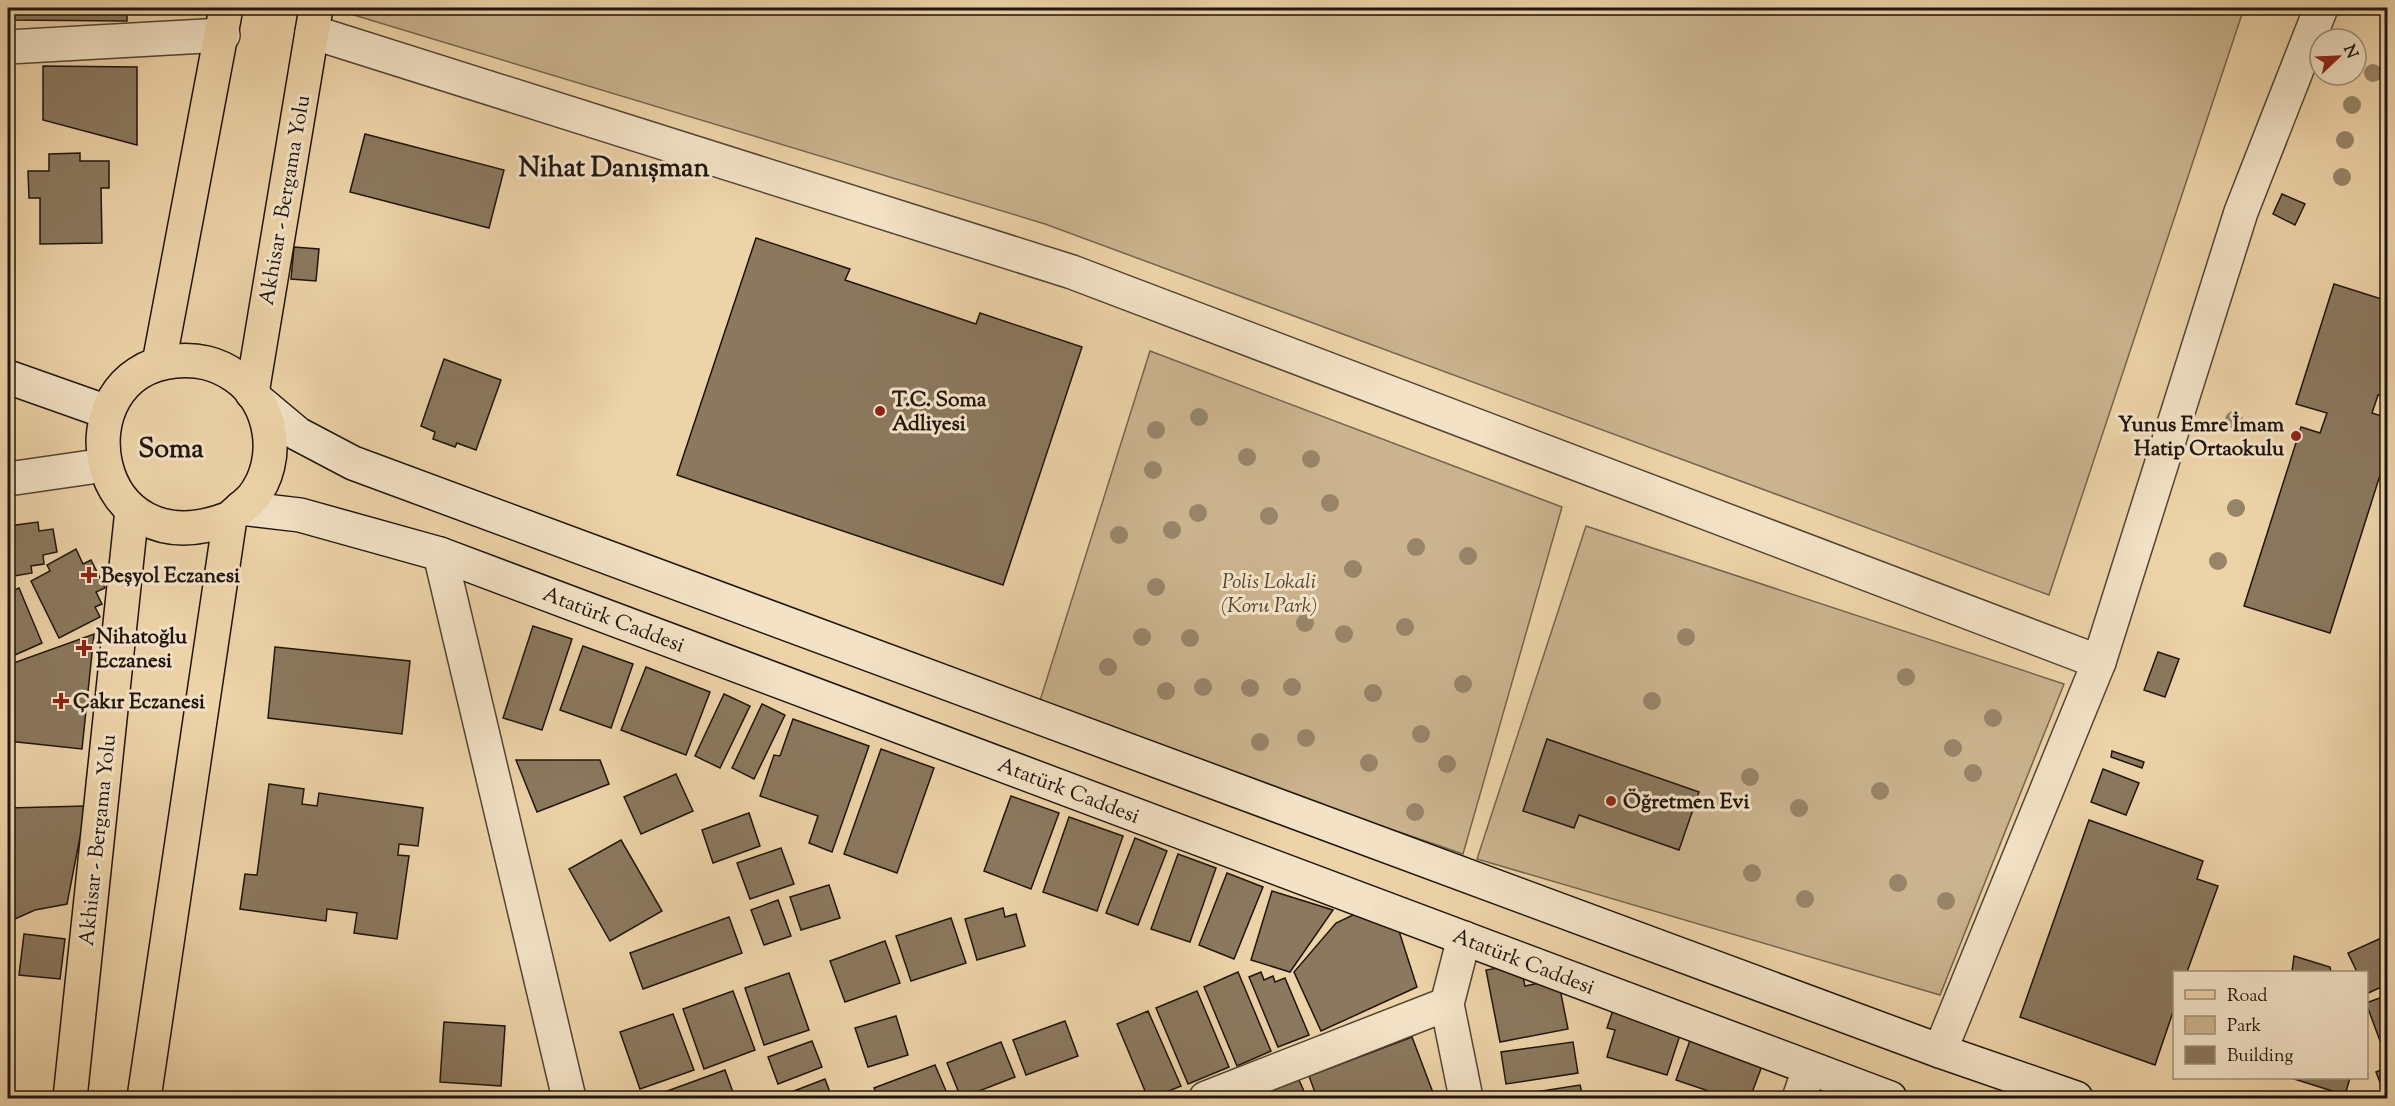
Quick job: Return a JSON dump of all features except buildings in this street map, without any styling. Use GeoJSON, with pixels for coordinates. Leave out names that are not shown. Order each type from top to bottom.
{"type":"FeatureCollection","features":[{"type":"Feature","properties":{"kind":"main road","name":"Akhisar - Bergama Yolu"},"geometry":{"type":"LineString","coordinates":[[256,398],[314,20]]}},
{"type":"Feature","properties":{"kind":"main road"},"geometry":{"type":"LineString","coordinates":[[159,363],[225,21]]}},
{"type":"Feature","properties":{"kind":"main road","name":"Akhisar - Bergama Yolu"},"geometry":{"type":"LineString","coordinates":[[189,360],[217,364],[240,379],[256,398],[271,434],[268,467],[254,496],[235,513],[205,528],[180,529],[154,523],[132,510],[110,483],[101,449],[107,412],[128,382],[159,363],[189,360]]}},
{"type":"Feature","properties":{"kind":"main road","name":"Akhisar - Bergama Yolu"},"geometry":{"type":"LineString","coordinates":[[70,1098],[132,510]]}},
{"type":"Feature","properties":{"kind":"main road"},"geometry":{"type":"LineString","coordinates":[[144,1098],[235,513]]}},
{"type":"Feature","properties":{"kind":"street"},"geometry":{"type":"LineString","coordinates":[[1940,1051],[2099,662],[2241,212],[2321,8]]}},
{"type":"Feature","properties":{"kind":"street"},"geometry":{"type":"LineString","coordinates":[[314,20],[1072,272],[2099,662]]}},
{"type":"Feature","properties":{"kind":"street"},"geometry":{"type":"LineString","coordinates":[[8,47],[225,21]]}},
{"type":"Feature","properties":{"kind":"street"},"geometry":{"type":"LineString","coordinates":[[8,377],[107,412]]}},
{"type":"Feature","properties":{"kind":"street"},"geometry":{"type":"LineString","coordinates":[[256,398],[298,434],[353,463],[1940,1051],[2076,1098]]}},
{"type":"Feature","properties":{"kind":"street"},"geometry":{"type":"LineString","coordinates":[[8,479],[105,465]]}},
{"type":"Feature","properties":{"kind":"street","name":"Atatürk Caddesi"},"geometry":{"type":"LineString","coordinates":[[235,513],[300,514],[440,554],[1464,938],[1804,1084],[1890,1098]]}},
{"type":"Feature","properties":{"kind":"street"},"geometry":{"type":"LineString","coordinates":[[440,554],[569,1098]]}},
{"type":"Feature","properties":{"kind":"street"},"geometry":{"type":"LineString","coordinates":[[1464,938],[1447,1004],[1466,1098]]}},
{"type":"Feature","properties":{"kind":"street"},"geometry":{"type":"LineString","coordinates":[[1206,1098],[1447,1004]]}},
{"type":"Feature","properties":{"kind":"green space"},"geometry":{"type":"Polygon","coordinates":[[[348,8],[2244,8],[2049,595],[1045,224],[347,13],[348,8]]]}},
{"type":"Feature","properties":{"kind":"green space","name":"Polis Lokali (Koru Park)"},"geometry":{"type":"Polygon","coordinates":[[[1150,351],[1562,507],[1463,854],[1038,707],[1150,351]]]}},
{"type":"Feature","properties":{"kind":"green space"},"geometry":{"type":"Polygon","coordinates":[[[1586,526],[2064,684],[1940,995],[1477,859],[1586,526]]]}},
{"type":"Feature","properties":{"kind":"place","name":"T.C. Soma Adliyesi"},"geometry":{"type":"Point","coordinates":[880,411]}},
{"type":"Feature","properties":{"kind":"place","name":"Yunus Emre İmam Hatip Ortaokulu"},"geometry":{"type":"Point","coordinates":[2296,436]}},
{"type":"Feature","properties":{"kind":"place","name":"Beşyol Eczanesi"},"geometry":{"type":"Point","coordinates":[89,575]}},
{"type":"Feature","properties":{"kind":"place","name":"Nihatoğlu Eczanesi"},"geometry":{"type":"Point","coordinates":[84,648]}},
{"type":"Feature","properties":{"kind":"place","name":"Çakır Eczanesi"},"geometry":{"type":"Point","coordinates":[61,701]}},
{"type":"Feature","properties":{"kind":"place","name":"Öğretmen Evi"},"geometry":{"type":"Point","coordinates":[1611,801]}},
{"type":"Feature","properties":{"kind":"district","name":"Nihat Danışman"},"geometry":{"type":"Point","coordinates":[614,167]}},
{"type":"Feature","properties":{"kind":"district","name":"Soma"},"geometry":{"type":"Point","coordinates":[171,448]}}]}
